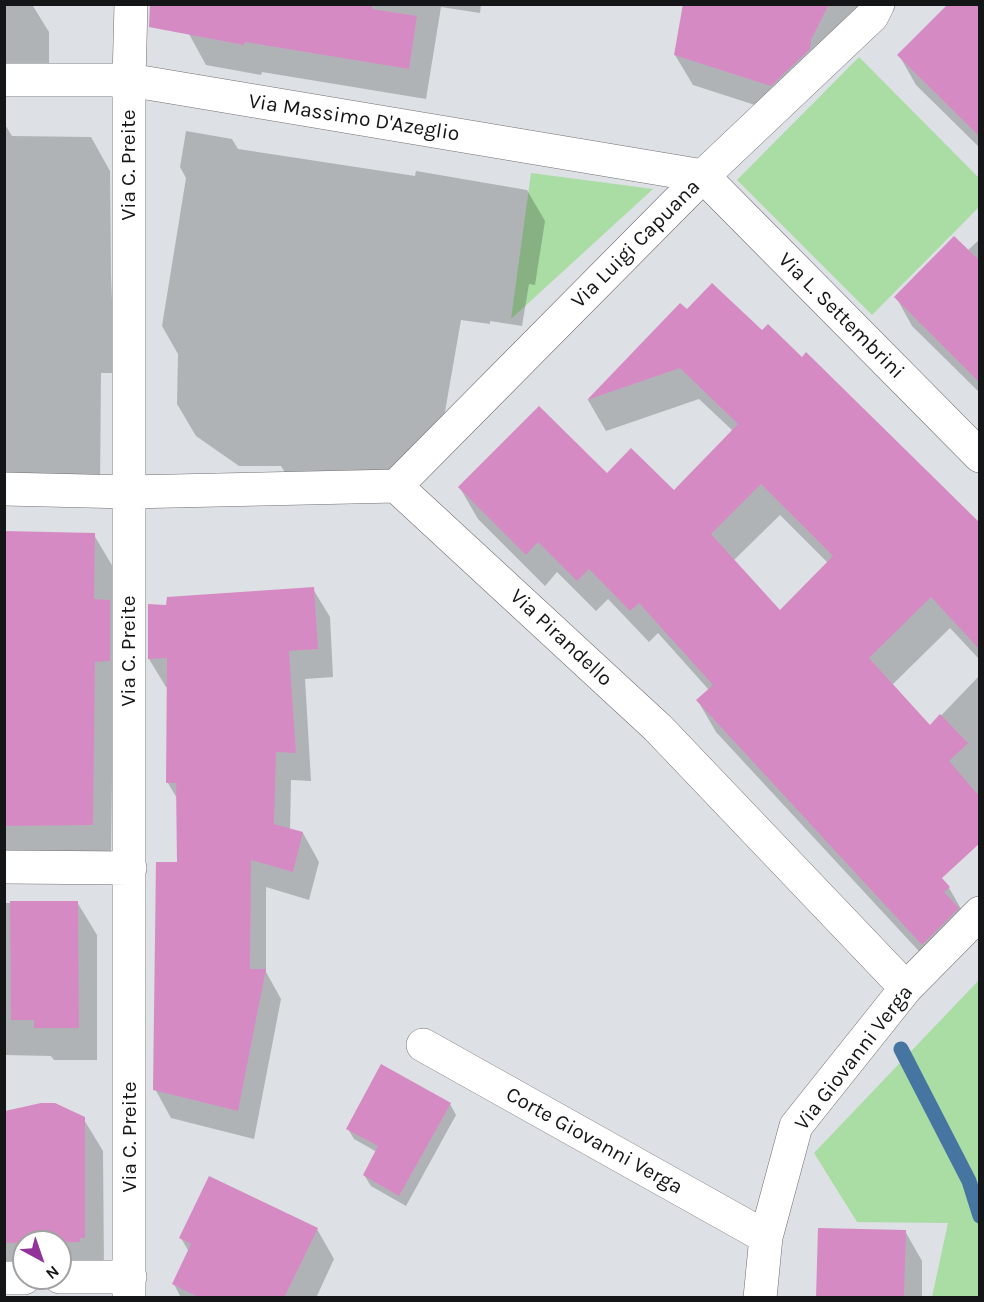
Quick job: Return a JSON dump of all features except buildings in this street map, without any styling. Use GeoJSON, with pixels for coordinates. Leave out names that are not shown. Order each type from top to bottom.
{"type":"FeatureCollection","features":[{"type":"Feature","properties":{"kind":"street","name":"Via C. Preite"},"geometry":{"type":"LineString","coordinates":[[130,1287],[129,80],[131,4]]}},
{"type":"Feature","properties":{"kind":"street","name":"Via Luigi Capuana"},"geometry":{"type":"LineString","coordinates":[[396,486],[703,176],[872,16],[878,4]]}},
{"type":"Feature","properties":{"kind":"street","name":"Via Massimo D'Azeglio"},"geometry":{"type":"LineString","coordinates":[[4,80],[129,80],[703,176]]}},
{"type":"Feature","properties":{"kind":"street","name":"Via L. Settembrini"},"geometry":{"type":"LineString","coordinates":[[703,176],[980,456]]}},
{"type":"Feature","properties":{"kind":"street"},"geometry":{"type":"LineString","coordinates":[[4,489],[129,492],[396,486]]}},
{"type":"Feature","properties":{"kind":"street","name":"Via Pirandello"},"geometry":{"type":"LineString","coordinates":[[396,486],[658,728],[906,988]]}},
{"type":"Feature","properties":{"kind":"street"},"geometry":{"type":"LineString","coordinates":[[4,867],[130,868]]}},
{"type":"Feature","properties":{"kind":"street","name":"Via Giovanni Verga"},"geometry":{"type":"LineString","coordinates":[[760,1298],[766,1237],[796,1126],[906,988],[980,913]]}},
{"type":"Feature","properties":{"kind":"street","name":"Corte Giovanni Verga"},"geometry":{"type":"LineString","coordinates":[[423,1045],[766,1237]]}},
{"type":"Feature","properties":{"kind":"street"},"geometry":{"type":"LineString","coordinates":[[72,1280],[130,1287]]}},
{"type":"Feature","properties":{"kind":"green space"},"geometry":{"type":"Polygon","coordinates":[[[859,57],[979,178],[979,207],[872,315],[737,180],[859,57]]]}},
{"type":"Feature","properties":{"kind":"green space"},"geometry":{"type":"Polygon","coordinates":[[[531,173],[653,189],[511,319],[531,173]]]}},
{"type":"Feature","properties":{"kind":"green space"},"geometry":{"type":"Polygon","coordinates":[[[979,980],[979,1297],[932,1297],[948,1223],[857,1222],[814,1153],[979,980]]]}},
{"type":"Feature","properties":{"kind":"waterway"},"geometry":{"type":"LineString","coordinates":[[901,1049],[969,1181],[980,1216]]}}]}
